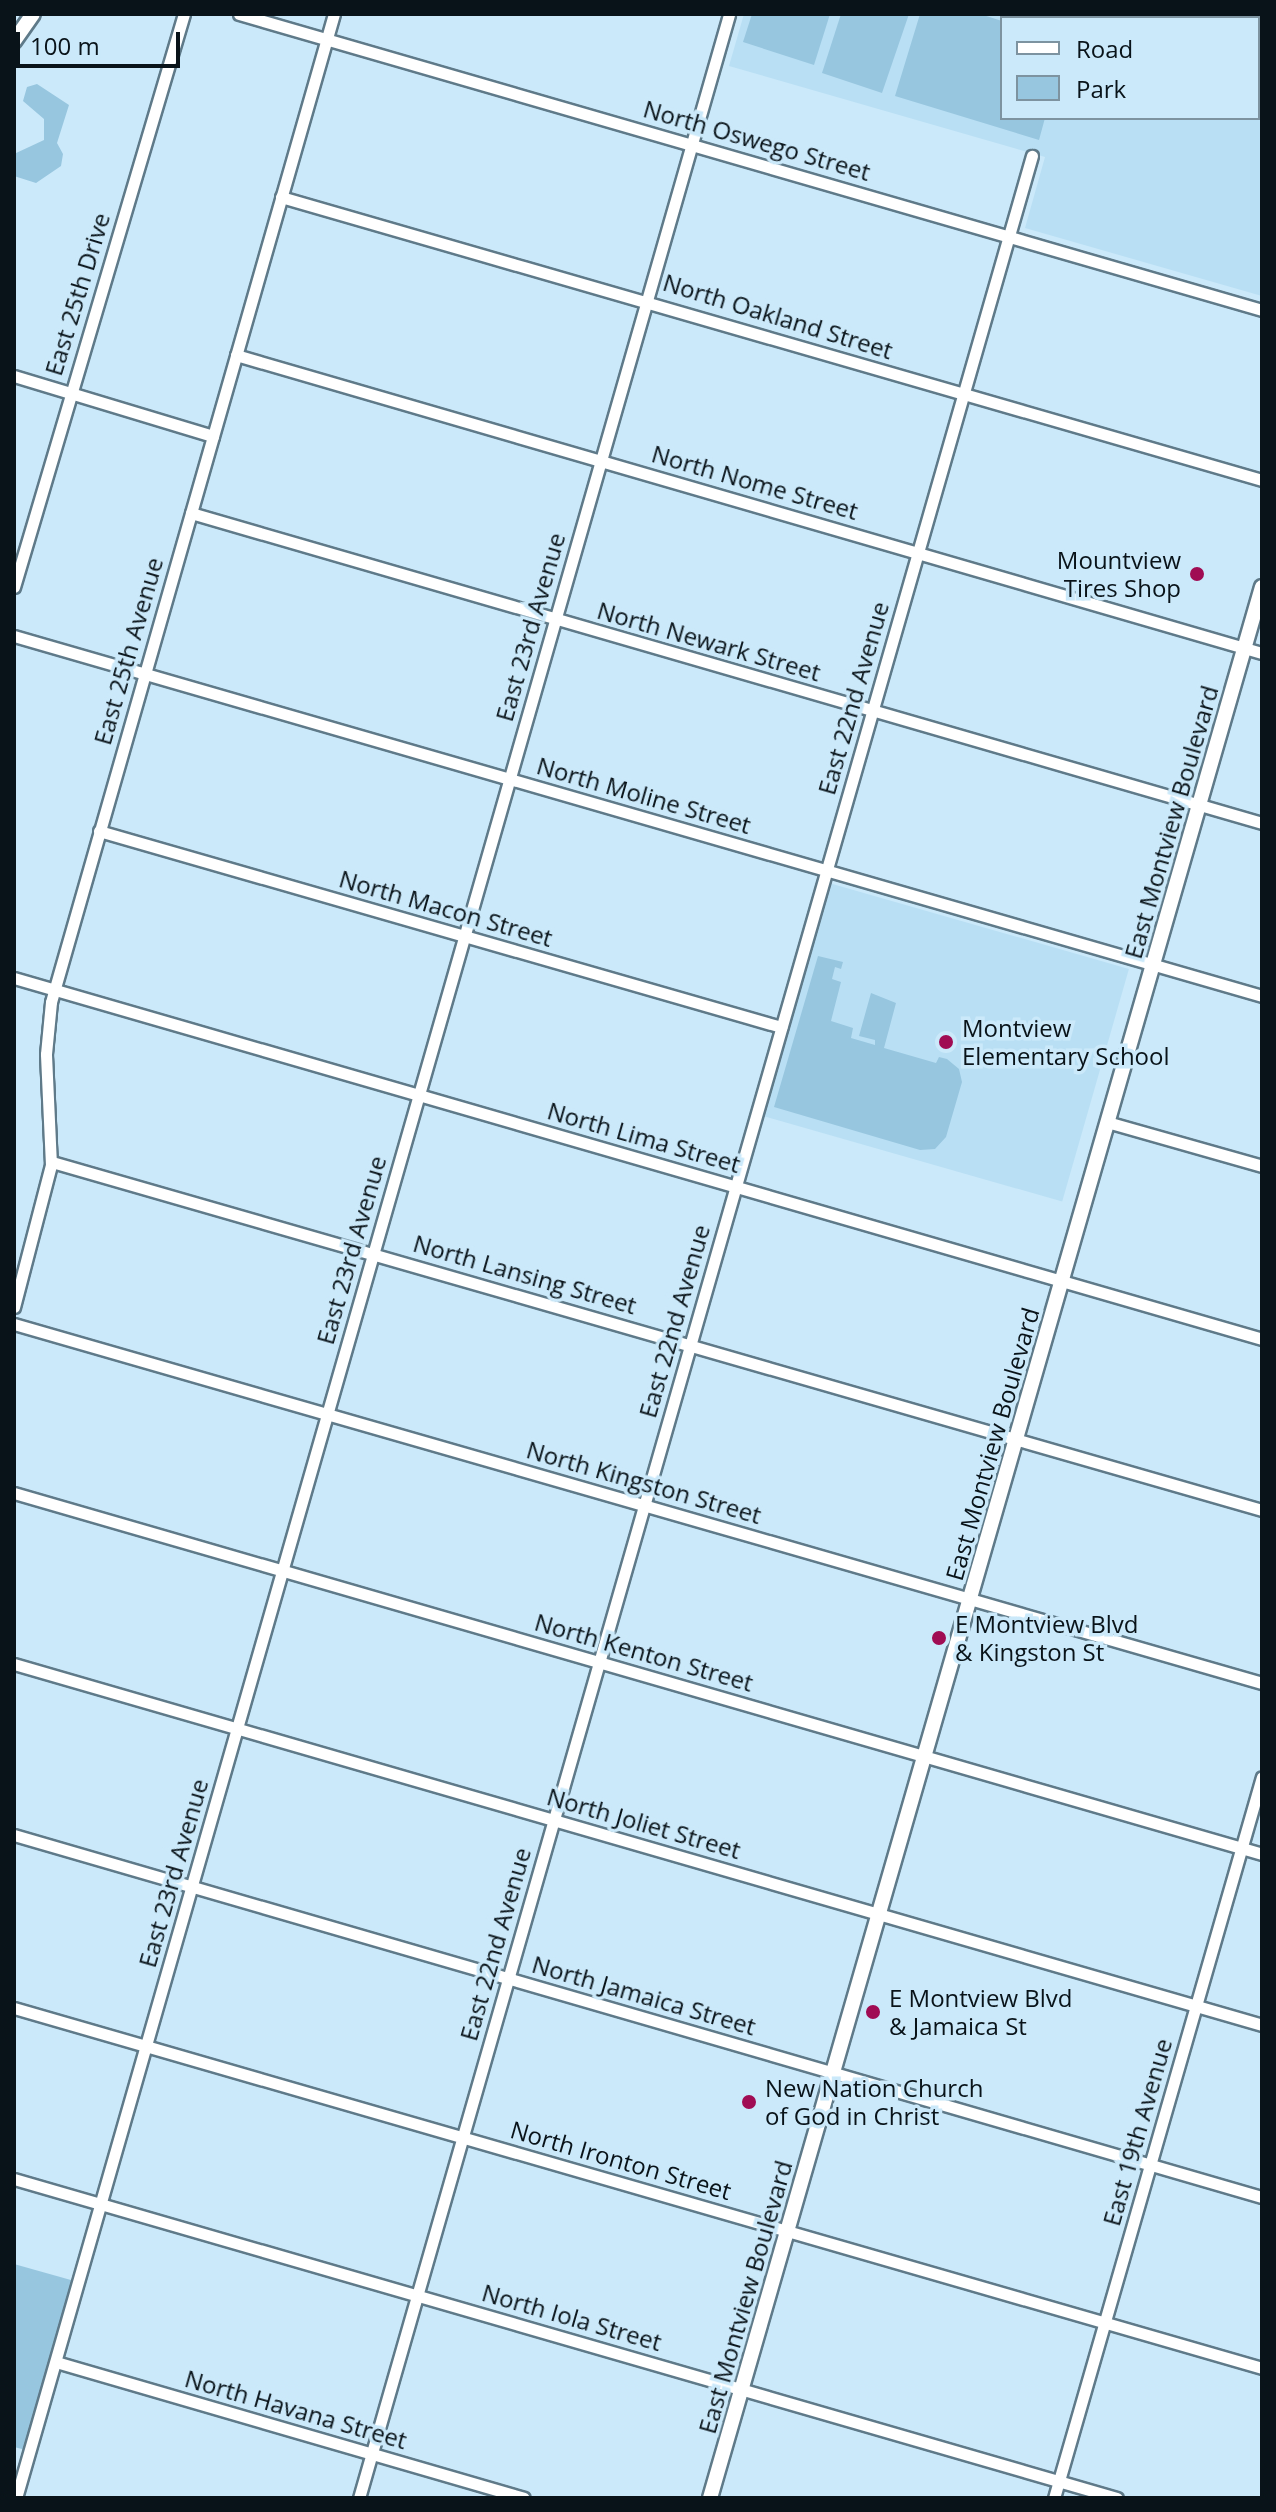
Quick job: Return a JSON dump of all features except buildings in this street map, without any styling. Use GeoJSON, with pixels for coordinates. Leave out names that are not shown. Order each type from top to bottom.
{"type":"FeatureCollection","features":[{"type":"Feature","properties":{"kind":"main road"},"geometry":{"type":"LineString","coordinates":[[14,41],[33,14]]}},
{"type":"Feature","properties":{"kind":"main road","name":"East Montview Boulevard"},"geometry":{"type":"LineString","coordinates":[[710,2498],[1262,587]]}},
{"type":"Feature","properties":{"kind":"street","name":"East 25th Drive"},"geometry":{"type":"LineString","coordinates":[[14,587],[184,14]]}},
{"type":"Feature","properties":{"kind":"street","name":"North Oswego Street"},"geometry":{"type":"LineString","coordinates":[[239,14],[1262,310]]}},
{"type":"Feature","properties":{"kind":"street","name":"East 25th Avenue"},"geometry":{"type":"LineString","coordinates":[[14,1307],[52,1162],[46,1054],[54,990],[334,14]]}},
{"type":"Feature","properties":{"kind":"street","name":"East 23rd Avenue"},"geometry":{"type":"LineString","coordinates":[[16,2498],[729,14]]}},
{"type":"Feature","properties":{"kind":"street","name":"East 22nd Avenue"},"geometry":{"type":"LineString","coordinates":[[359,2498],[1032,156]]}},
{"type":"Feature","properties":{"kind":"street","name":"North Oakland Street"},"geometry":{"type":"LineString","coordinates":[[281,197],[1262,480]]}},
{"type":"Feature","properties":{"kind":"street","name":"North Nome Street"},"geometry":{"type":"LineString","coordinates":[[236,355],[1262,653]]}},
{"type":"Feature","properties":{"kind":"street"},"geometry":{"type":"LineString","coordinates":[[14,376],[213,436]]}},
{"type":"Feature","properties":{"kind":"street","name":"North Newark Street"},"geometry":{"type":"LineString","coordinates":[[191,513],[1262,823]]}},
{"type":"Feature","properties":{"kind":"street","name":"North Moline Street"},"geometry":{"type":"LineString","coordinates":[[14,636],[1262,996]]}},
{"type":"Feature","properties":{"kind":"street","name":"North Macon Street"},"geometry":{"type":"LineString","coordinates":[[99,831],[781,1027]]}},
{"type":"Feature","properties":{"kind":"street","name":"North Lima Street"},"geometry":{"type":"LineString","coordinates":[[14,978],[1262,1339]]}},
{"type":"Feature","properties":{"kind":"street"},"geometry":{"type":"LineString","coordinates":[[1107,1122],[1262,1166]]}},
{"type":"Feature","properties":{"kind":"street","name":"North Lansing Street"},"geometry":{"type":"LineString","coordinates":[[52,1162],[1262,1510]]}},
{"type":"Feature","properties":{"kind":"street","name":"North Kingston Street"},"geometry":{"type":"LineString","coordinates":[[14,1324],[1262,1683]]}},
{"type":"Feature","properties":{"kind":"street","name":"North Kenton Street"},"geometry":{"type":"LineString","coordinates":[[14,1493],[1262,1854]]}},
{"type":"Feature","properties":{"kind":"street","name":"North Joliet Street"},"geometry":{"type":"LineString","coordinates":[[14,1664],[1262,2025]]}},
{"type":"Feature","properties":{"kind":"street","name":"East 19th Avenue"},"geometry":{"type":"LineString","coordinates":[[1054,2498],[1262,1777]]}},
{"type":"Feature","properties":{"kind":"street","name":"North Jamaica Street"},"geometry":{"type":"LineString","coordinates":[[14,1835],[1262,2197]]}},
{"type":"Feature","properties":{"kind":"street","name":"North Ironton Street"},"geometry":{"type":"LineString","coordinates":[[14,2008],[1262,2368]]}},
{"type":"Feature","properties":{"kind":"street","name":"North Iola Street"},"geometry":{"type":"LineString","coordinates":[[14,2179],[1117,2498]]}},
{"type":"Feature","properties":{"kind":"street","name":"North Havana Street"},"geometry":{"type":"LineString","coordinates":[[56,2362],[524,2498]]}},
{"type":"Feature","properties":{"kind":"shaded area"},"geometry":{"type":"Polygon","coordinates":[[[744,14],[1262,14],[1262,296],[1025,228],[1045,157],[729,66],[744,14]]]}},
{"type":"Feature","properties":{"kind":"shaded area","name":"Montview Elementary School"},"geometry":{"type":"Polygon","coordinates":[[[829,883],[1129,969],[1062,1202],[762,1116],[829,883]]]}},
{"type":"Feature","properties":{"kind":"green space"},"geometry":{"type":"Polygon","coordinates":[[[752,14],[830,14],[814,65],[743,42],[752,14]]]}},
{"type":"Feature","properties":{"kind":"green space"},"geometry":{"type":"Polygon","coordinates":[[[841,14],[909,14],[882,93],[822,73],[841,14]]]}},
{"type":"Feature","properties":{"kind":"green space"},"geometry":{"type":"Polygon","coordinates":[[[920,14],[980,14],[1000,20],[1000,120],[1044,120],[1039,140],[895,96],[920,14]]]}},
{"type":"Feature","properties":{"kind":"green space"},"geometry":{"type":"Polygon","coordinates":[[[37,84],[69,105],[57,143],[63,154],[61,166],[36,183],[14,176],[14,154],[44,140],[44,119],[23,101],[27,87],[37,84]]]}},
{"type":"Feature","properties":{"kind":"green space"},"geometry":{"type":"Polygon","coordinates":[[[818,956],[843,962],[841,969],[835,967],[832,979],[841,982],[831,1021],[853,1028],[851,1038],[875,1045],[875,1040],[859,1036],[871,993],[896,1003],[884,1048],[936,1063],[939,1057],[947,1059],[959,1069],[962,1082],[946,1137],[935,1149],[920,1150],[774,1107],[818,956]]]}},
{"type":"Feature","properties":{"kind":"green space"},"geometry":{"type":"Polygon","coordinates":[[[14,2264],[78,2282],[30,2451],[14,2447],[14,2264]]]}},
{"type":"Feature","properties":{"kind":"place","name":"Mountview Tires Shop"},"geometry":{"type":"Point","coordinates":[1197,574]}},
{"type":"Feature","properties":{"kind":"place","name":"Montview Elementary School"},"geometry":{"type":"Point","coordinates":[946,1042]}},
{"type":"Feature","properties":{"kind":"place","name":"E Montview Blvd & Kingston St"},"geometry":{"type":"Point","coordinates":[939,1638]}},
{"type":"Feature","properties":{"kind":"place","name":"E Montview Blvd & Jamaica St"},"geometry":{"type":"Point","coordinates":[873,2012]}},
{"type":"Feature","properties":{"kind":"place","name":"New Nation Church of God in Christ"},"geometry":{"type":"Point","coordinates":[749,2102]}}]}
